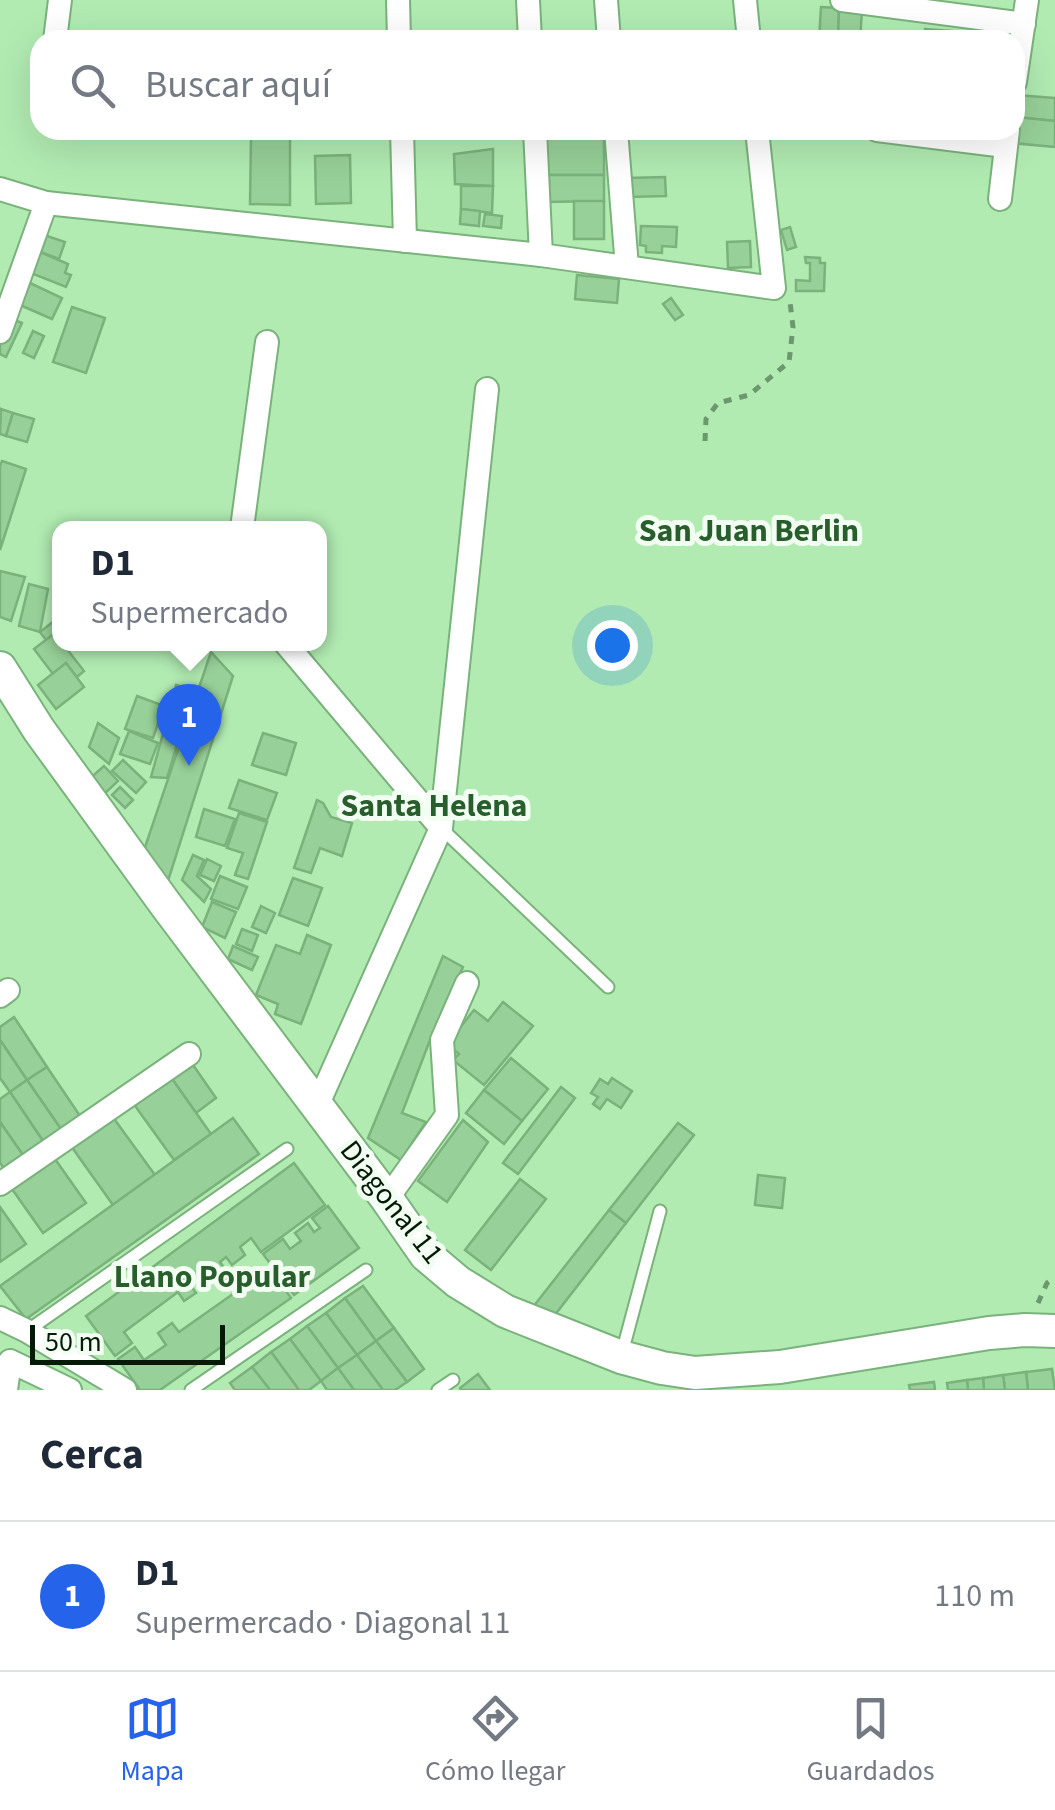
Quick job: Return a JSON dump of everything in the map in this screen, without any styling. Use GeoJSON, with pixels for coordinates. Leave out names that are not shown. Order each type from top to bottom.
{"type":"FeatureCollection","features":[{"type":"Feature","properties":{"kind":"street"},"geometry":{"type":"LineString","coordinates":[[56,30],[60,0]]}},
{"type":"Feature","properties":{"kind":"street"},"geometry":{"type":"LineString","coordinates":[[398,0],[399,30]]}},
{"type":"Feature","properties":{"kind":"street"},"geometry":{"type":"LineString","coordinates":[[528,0],[530,30]]}},
{"type":"Feature","properties":{"kind":"street"},"geometry":{"type":"LineString","coordinates":[[606,0],[609,30]]}},
{"type":"Feature","properties":{"kind":"street"},"geometry":{"type":"LineString","coordinates":[[745,0],[748,30]]}},
{"type":"Feature","properties":{"kind":"street"},"geometry":{"type":"LineString","coordinates":[[842,0],[1024,24]]}},
{"type":"Feature","properties":{"kind":"street"},"geometry":{"type":"LineString","coordinates":[[1023,30],[1028,0]]}},
{"type":"Feature","properties":{"kind":"street"},"geometry":{"type":"LineString","coordinates":[[402,140],[404,241]]}},
{"type":"Feature","properties":{"kind":"street"},"geometry":{"type":"LineString","coordinates":[[535,140],[541,255]]}},
{"type":"Feature","properties":{"kind":"street"},"geometry":{"type":"LineString","coordinates":[[617,140],[627,268]]}},
{"type":"Feature","properties":{"kind":"street"},"geometry":{"type":"LineString","coordinates":[[0,189],[46,203],[541,255],[774,288],[758,140]]}},
{"type":"Feature","properties":{"kind":"street"},"geometry":{"type":"LineString","coordinates":[[1000,199],[1006,140]]}},
{"type":"Feature","properties":{"kind":"street"},"geometry":{"type":"LineString","coordinates":[[0,332],[46,203]]}},
{"type":"Feature","properties":{"kind":"street"},"geometry":{"type":"LineString","coordinates":[[243,521],[267,342]]}},
{"type":"Feature","properties":{"kind":"street"},"geometry":{"type":"LineString","coordinates":[[317,1106],[441,828],[487,388]]}},
{"type":"Feature","properties":{"kind":"street"},"geometry":{"type":"LineString","coordinates":[[292,651],[441,828]]}},
{"type":"Feature","properties":{"kind":"street","name":"Diagonal 11"},"geometry":{"type":"LineString","coordinates":[[0,668],[154,889],[426,1255],[458,1282],[505,1311],[621,1358],[695,1373],[781,1378],[989,1333],[1055,1332]]}},
{"type":"Feature","properties":{"kind":"street"},"geometry":{"type":"LineString","coordinates":[[387,1199],[447,1116],[442,1040],[468,983]]}},
{"type":"Feature","properties":{"kind":"street"},"geometry":{"type":"LineString","coordinates":[[0,1184],[189,1054]]}},
{"type":"Feature","properties":{"kind":"street"},"geometry":{"type":"LineString","coordinates":[[0,1318],[126,1390]]}},
{"type":"Feature","properties":{"kind":"street"},"geometry":{"type":"LineString","coordinates":[[6,1390],[10,1360],[70,1390]]}},
{"type":"Feature","properties":{"kind":"lane"},"geometry":{"type":"LineString","coordinates":[[441,828],[608,986]]}},
{"type":"Feature","properties":{"kind":"lane"},"geometry":{"type":"LineString","coordinates":[[27,1331],[287,1149]]}},
{"type":"Feature","properties":{"kind":"lane"},"geometry":{"type":"LineString","coordinates":[[621,1358],[660,1211]]}},
{"type":"Feature","properties":{"kind":"lane"},"geometry":{"type":"LineString","coordinates":[[191,1390],[366,1270]]}},
{"type":"Feature","properties":{"kind":"lane"},"geometry":{"type":"LineString","coordinates":[[438,1390],[452,1380]]}},
{"type":"Feature","properties":{"kind":"path"},"geometry":{"type":"LineString","coordinates":[[705,441],[706,419],[718,402],[749,395],[789,362],[793,327],[789,294],[774,288]]}},
{"type":"Feature","properties":{"kind":"building"},"geometry":{"type":"Polygon","coordinates":[[[821,7],[839,8],[838,30],[820,30],[821,7]]]}},
{"type":"Feature","properties":{"kind":"building"},"geometry":{"type":"Polygon","coordinates":[[[839,8],[862,11],[861,30],[838,30],[839,8]]]}},
{"type":"Feature","properties":{"kind":"building"},"geometry":{"type":"Polygon","coordinates":[[[1025,96],[1055,98],[1055,121],[1025,118],[1025,96]]]}},
{"type":"Feature","properties":{"kind":"building"},"geometry":{"type":"Polygon","coordinates":[[[1025,118],[1055,121],[1055,147],[1012,143],[1025,140],[1025,118]]]}},
{"type":"Feature","properties":{"kind":"building"},"geometry":{"type":"Polygon","coordinates":[[[251,140],[290,140],[290,205],[250,204],[251,140]]]}},
{"type":"Feature","properties":{"kind":"building"},"geometry":{"type":"Polygon","coordinates":[[[545,140],[604,140],[604,175],[545,175],[545,140]]]}},
{"type":"Feature","properties":{"kind":"building"},"geometry":{"type":"Polygon","coordinates":[[[493,149],[493,186],[455,184],[454,154],[493,149]]]}},
{"type":"Feature","properties":{"kind":"building"},"geometry":{"type":"Polygon","coordinates":[[[350,155],[351,203],[316,204],[315,156],[350,155]]]}},
{"type":"Feature","properties":{"kind":"building"},"geometry":{"type":"Polygon","coordinates":[[[545,175],[604,175],[604,201],[545,202],[545,175]]]}},
{"type":"Feature","properties":{"kind":"building"},"geometry":{"type":"Polygon","coordinates":[[[665,177],[666,196],[627,197],[627,178],[665,177]]]}},
{"type":"Feature","properties":{"kind":"building"},"geometry":{"type":"Polygon","coordinates":[[[461,186],[493,186],[492,213],[461,209],[461,186]]]}},
{"type":"Feature","properties":{"kind":"building"},"geometry":{"type":"Polygon","coordinates":[[[574,201],[604,201],[604,239],[574,239],[574,201]]]}},
{"type":"Feature","properties":{"kind":"building"},"geometry":{"type":"Polygon","coordinates":[[[461,209],[480,211],[479,226],[460,224],[461,209]]]}},
{"type":"Feature","properties":{"kind":"building"},"geometry":{"type":"Polygon","coordinates":[[[485,214],[502,216],[501,228],[483,226],[485,214]]]}},
{"type":"Feature","properties":{"kind":"building"},"geometry":{"type":"Polygon","coordinates":[[[641,226],[677,227],[676,247],[662,246],[662,253],[646,252],[646,246],[640,245],[641,226]]]}},
{"type":"Feature","properties":{"kind":"building"},"geometry":{"type":"Polygon","coordinates":[[[790,227],[796,247],[787,250],[781,230],[790,227]]]}},
{"type":"Feature","properties":{"kind":"building"},"geometry":{"type":"Polygon","coordinates":[[[44,235],[65,242],[59,259],[38,251],[44,235]]]}},
{"type":"Feature","properties":{"kind":"building"},"geometry":{"type":"Polygon","coordinates":[[[750,241],[751,267],[728,268],[727,242],[750,241]]]}},
{"type":"Feature","properties":{"kind":"building"},"geometry":{"type":"Polygon","coordinates":[[[35,250],[68,264],[65,273],[71,275],[66,287],[26,271],[35,250]]]}},
{"type":"Feature","properties":{"kind":"building"},"geometry":{"type":"Polygon","coordinates":[[[805,257],[820,258],[820,263],[825,263],[824,291],[796,291],[796,280],[810,281],[810,263],[806,263],[805,257]]]}},
{"type":"Feature","properties":{"kind":"building"},"geometry":{"type":"Polygon","coordinates":[[[577,275],[619,279],[617,303],[575,299],[577,275]]]}},
{"type":"Feature","properties":{"kind":"building"},"geometry":{"type":"Polygon","coordinates":[[[30,283],[62,298],[52,319],[20,305],[30,283]]]}},
{"type":"Feature","properties":{"kind":"building"},"geometry":{"type":"Polygon","coordinates":[[[671,298],[683,315],[675,320],[663,304],[671,298]]]}},
{"type":"Feature","properties":{"kind":"building"},"geometry":{"type":"Polygon","coordinates":[[[72,307],[105,318],[86,373],[53,362],[72,307]]]}},
{"type":"Feature","properties":{"kind":"building"},"geometry":{"type":"Polygon","coordinates":[[[12,319],[22,323],[6,357],[0,354],[0,345],[12,319]]]}},
{"type":"Feature","properties":{"kind":"building"},"geometry":{"type":"Polygon","coordinates":[[[33,331],[44,336],[34,358],[23,353],[33,331]]]}},
{"type":"Feature","properties":{"kind":"building"},"geometry":{"type":"Polygon","coordinates":[[[1,409],[13,413],[6,436],[0,434],[1,409]]]}},
{"type":"Feature","properties":{"kind":"building"},"geometry":{"type":"Polygon","coordinates":[[[13,413],[34,419],[27,442],[6,436],[13,413]]]}},
{"type":"Feature","properties":{"kind":"building"},"geometry":{"type":"Polygon","coordinates":[[[2,461],[26,469],[0,550],[0,466],[2,461]]]}},
{"type":"Feature","properties":{"kind":"building"},"geometry":{"type":"Polygon","coordinates":[[[0,571],[25,577],[11,621],[0,617],[0,571]]]}},
{"type":"Feature","properties":{"kind":"building"},"geometry":{"type":"Polygon","coordinates":[[[29,584],[48,589],[40,632],[19,626],[29,584]]]}},
{"type":"Feature","properties":{"kind":"building"},"geometry":{"type":"Polygon","coordinates":[[[52,623],[52,635],[46,640],[40,632],[52,623]]]}},
{"type":"Feature","properties":{"kind":"building"},"geometry":{"type":"Polygon","coordinates":[[[52,635],[52,651],[68,651],[84,671],[77,677],[66,663],[53,674],[34,649],[52,635]]]}},
{"type":"Feature","properties":{"kind":"building"},"geometry":{"type":"Polygon","coordinates":[[[211,652],[233,676],[167,884],[142,856],[211,652]]]}},
{"type":"Feature","properties":{"kind":"building"},"geometry":{"type":"Polygon","coordinates":[[[66,663],[84,687],[56,709],[38,685],[66,663]]]}},
{"type":"Feature","properties":{"kind":"building"},"geometry":{"type":"Polygon","coordinates":[[[176,685],[184,687],[182,696],[193,700],[180,735],[164,730],[176,685]]]}},
{"type":"Feature","properties":{"kind":"building"},"geometry":{"type":"Polygon","coordinates":[[[137,696],[164,706],[153,738],[125,729],[137,696]]]}},
{"type":"Feature","properties":{"kind":"building"},"geometry":{"type":"Polygon","coordinates":[[[98,723],[119,738],[109,764],[89,747],[98,723]]]}},
{"type":"Feature","properties":{"kind":"building"},"geometry":{"type":"Polygon","coordinates":[[[164,730],[180,735],[167,778],[151,777],[164,730]]]}},
{"type":"Feature","properties":{"kind":"building"},"geometry":{"type":"Polygon","coordinates":[[[129,731],[158,743],[150,764],[120,754],[129,731]]]}},
{"type":"Feature","properties":{"kind":"building"},"geometry":{"type":"Polygon","coordinates":[[[263,733],[296,743],[286,775],[252,765],[263,733]]]}},
{"type":"Feature","properties":{"kind":"building"},"geometry":{"type":"Polygon","coordinates":[[[123,760],[146,782],[136,793],[112,771],[123,760]]]}},
{"type":"Feature","properties":{"kind":"building"},"geometry":{"type":"Polygon","coordinates":[[[104,766],[118,781],[101,797],[87,781],[104,766]]]}},
{"type":"Feature","properties":{"kind":"building"},"geometry":{"type":"Polygon","coordinates":[[[239,780],[277,793],[267,820],[229,808],[239,780]]]}},
{"type":"Feature","properties":{"kind":"building"},"geometry":{"type":"Polygon","coordinates":[[[120,787],[133,800],[125,808],[112,795],[120,787]]]}},
{"type":"Feature","properties":{"kind":"building"},"geometry":{"type":"Polygon","coordinates":[[[317,800],[331,817],[352,823],[342,856],[320,848],[311,873],[294,868],[317,800]]]}},
{"type":"Feature","properties":{"kind":"building"},"geometry":{"type":"Polygon","coordinates":[[[204,809],[235,819],[225,846],[196,837],[204,809]]]}},
{"type":"Feature","properties":{"kind":"building"},"geometry":{"type":"Polygon","coordinates":[[[239,813],[267,822],[248,879],[235,875],[243,853],[227,848],[239,813]]]}},
{"type":"Feature","properties":{"kind":"building"},"geometry":{"type":"Polygon","coordinates":[[[193,855],[204,860],[197,876],[211,889],[204,902],[182,880],[193,855]]]}},
{"type":"Feature","properties":{"kind":"building"},"geometry":{"type":"Polygon","coordinates":[[[207,859],[221,866],[214,881],[200,875],[207,859]]]}},
{"type":"Feature","properties":{"kind":"building"},"geometry":{"type":"Polygon","coordinates":[[[220,876],[247,887],[238,909],[211,899],[220,876]]]}},
{"type":"Feature","properties":{"kind":"building"},"geometry":{"type":"Polygon","coordinates":[[[293,878],[322,888],[308,926],[279,915],[293,878]]]}},
{"type":"Feature","properties":{"kind":"building"},"geometry":{"type":"Polygon","coordinates":[[[212,902],[236,912],[225,938],[202,927],[212,902]]]}},
{"type":"Feature","properties":{"kind":"building"},"geometry":{"type":"Polygon","coordinates":[[[261,906],[275,913],[266,933],[252,927],[261,906]]]}},
{"type":"Feature","properties":{"kind":"building"},"geometry":{"type":"Polygon","coordinates":[[[242,929],[258,935],[252,951],[236,944],[242,929]]]}},
{"type":"Feature","properties":{"kind":"building"},"geometry":{"type":"Polygon","coordinates":[[[307,935],[331,945],[301,1024],[275,1014],[278,1004],[256,995],[276,945],[300,954],[307,935]]]}},
{"type":"Feature","properties":{"kind":"building"},"geometry":{"type":"Polygon","coordinates":[[[233,946],[258,957],[252,970],[228,959],[233,946]]]}},
{"type":"Feature","properties":{"kind":"building"},"geometry":{"type":"Polygon","coordinates":[[[443,956],[463,967],[402,1113],[426,1122],[401,1160],[368,1138],[443,956]]]}},
{"type":"Feature","properties":{"kind":"building"},"geometry":{"type":"Polygon","coordinates":[[[503,1002],[533,1026],[484,1085],[453,1060],[459,1054],[447,1044],[474,1010],[488,1021],[503,1002]]]}},
{"type":"Feature","properties":{"kind":"building"},"geometry":{"type":"Polygon","coordinates":[[[14,1017],[47,1067],[27,1080],[0,1040],[0,1027],[14,1017]]]}},
{"type":"Feature","properties":{"kind":"building"},"geometry":{"type":"Polygon","coordinates":[[[0,1040],[27,1080],[10,1092],[0,1078],[0,1040]]]}},
{"type":"Feature","properties":{"kind":"building"},"geometry":{"type":"Polygon","coordinates":[[[511,1058],[548,1089],[522,1121],[484,1090],[511,1058]]]}},
{"type":"Feature","properties":{"kind":"building"},"geometry":{"type":"Polygon","coordinates":[[[191,1062],[216,1098],[196,1113],[170,1076],[191,1062]]]}},
{"type":"Feature","properties":{"kind":"building"},"geometry":{"type":"Polygon","coordinates":[[[47,1067],[82,1119],[63,1132],[27,1080],[47,1067]]]}},
{"type":"Feature","properties":{"kind":"building"},"geometry":{"type":"Polygon","coordinates":[[[170,1076],[211,1134],[174,1160],[133,1103],[170,1076]]]}},
{"type":"Feature","properties":{"kind":"building"},"geometry":{"type":"Polygon","coordinates":[[[612,1078],[632,1091],[621,1108],[607,1099],[600,1109],[593,1104],[598,1097],[591,1093],[600,1079],[608,1084],[612,1078]]]}},
{"type":"Feature","properties":{"kind":"building"},"geometry":{"type":"Polygon","coordinates":[[[27,1080],[63,1132],[45,1144],[10,1092],[27,1080]]]}},
{"type":"Feature","properties":{"kind":"building"},"geometry":{"type":"Polygon","coordinates":[[[561,1087],[575,1098],[518,1174],[503,1163],[561,1087]]]}},
{"type":"Feature","properties":{"kind":"building"},"geometry":{"type":"Polygon","coordinates":[[[484,1090],[522,1121],[504,1144],[466,1113],[484,1090]]]}},
{"type":"Feature","properties":{"kind":"building"},"geometry":{"type":"Polygon","coordinates":[[[10,1092],[45,1144],[25,1158],[0,1122],[0,1099],[10,1092]]]}},
{"type":"Feature","properties":{"kind":"building"},"geometry":{"type":"Polygon","coordinates":[[[112,1116],[155,1175],[113,1205],[71,1146],[112,1116]]]}},
{"type":"Feature","properties":{"kind":"building"},"geometry":{"type":"Polygon","coordinates":[[[233,1118],[259,1154],[26,1319],[0,1286],[233,1118]]]}},
{"type":"Feature","properties":{"kind":"building"},"geometry":{"type":"Polygon","coordinates":[[[463,1120],[488,1142],[447,1202],[418,1181],[463,1120]]]}},
{"type":"Feature","properties":{"kind":"building"},"geometry":{"type":"Polygon","coordinates":[[[0,1122],[25,1158],[6,1171],[0,1163],[0,1122]]]}},
{"type":"Feature","properties":{"kind":"building"},"geometry":{"type":"Polygon","coordinates":[[[678,1123],[694,1135],[626,1223],[609,1210],[678,1123]]]}},
{"type":"Feature","properties":{"kind":"building"},"geometry":{"type":"Polygon","coordinates":[[[55,1159],[86,1203],[43,1233],[12,1189],[55,1159]]]}},
{"type":"Feature","properties":{"kind":"building"},"geometry":{"type":"Polygon","coordinates":[[[294,1163],[325,1205],[261,1252],[251,1238],[240,1247],[245,1255],[232,1265],[226,1257],[220,1262],[225,1269],[212,1279],[206,1271],[189,1283],[196,1293],[184,1301],[178,1292],[124,1332],[132,1343],[115,1356],[86,1316],[294,1163]]]}},
{"type":"Feature","properties":{"kind":"building"},"geometry":{"type":"Polygon","coordinates":[[[758,1175],[785,1178],[782,1208],[755,1205],[758,1175]]]}},
{"type":"Feature","properties":{"kind":"building"},"geometry":{"type":"Polygon","coordinates":[[[520,1179],[546,1199],[491,1270],[465,1250],[520,1179]]]}},
{"type":"Feature","properties":{"kind":"building"},"geometry":{"type":"Polygon","coordinates":[[[328,1206],[359,1248],[294,1295],[263,1254],[283,1239],[290,1249],[301,1241],[295,1233],[308,1223],[314,1232],[320,1228],[312,1218],[328,1206]]]}},
{"type":"Feature","properties":{"kind":"building"},"geometry":{"type":"Polygon","coordinates":[[[0,1207],[26,1244],[0,1262],[0,1207]]]}},
{"type":"Feature","properties":{"kind":"building"},"geometry":{"type":"Polygon","coordinates":[[[609,1210],[626,1223],[551,1320],[533,1307],[609,1210]]]}},
{"type":"Feature","properties":{"kind":"building"},"geometry":{"type":"Polygon","coordinates":[[[270,1268],[291,1298],[160,1390],[140,1390],[118,1359],[135,1347],[144,1360],[166,1345],[158,1333],[172,1323],[179,1332],[270,1268]]]}},
{"type":"Feature","properties":{"kind":"building"},"geometry":{"type":"Polygon","coordinates":[[[363,1286],[394,1328],[376,1341],[345,1298],[363,1286]]]}},
{"type":"Feature","properties":{"kind":"building"},"geometry":{"type":"Polygon","coordinates":[[[345,1298],[376,1341],[357,1355],[326,1313],[345,1298]]]}},
{"type":"Feature","properties":{"kind":"building"},"geometry":{"type":"Polygon","coordinates":[[[326,1313],[357,1355],[338,1368],[307,1326],[326,1313]]]}},
{"type":"Feature","properties":{"kind":"building"},"geometry":{"type":"Polygon","coordinates":[[[307,1326],[338,1368],[321,1381],[290,1339],[307,1326]]]}},
{"type":"Feature","properties":{"kind":"building"},"geometry":{"type":"Polygon","coordinates":[[[394,1328],[424,1369],[407,1382],[376,1341],[394,1328]]]}},
{"type":"Feature","properties":{"kind":"building"},"geometry":{"type":"Polygon","coordinates":[[[290,1339],[321,1381],[309,1390],[299,1390],[271,1352],[290,1339]]]}},
{"type":"Feature","properties":{"kind":"building"},"geometry":{"type":"Polygon","coordinates":[[[376,1341],[407,1382],[395,1390],[383,1390],[357,1355],[376,1341]]]}},
{"type":"Feature","properties":{"kind":"building"},"geometry":{"type":"Polygon","coordinates":[[[271,1352],[299,1390],[270,1390],[252,1367],[271,1352]]]}},
{"type":"Feature","properties":{"kind":"building"},"geometry":{"type":"Polygon","coordinates":[[[357,1355],[383,1390],[354,1390],[338,1368],[357,1355]]]}},
{"type":"Feature","properties":{"kind":"building"},"geometry":{"type":"Polygon","coordinates":[[[252,1367],[270,1390],[235,1390],[230,1383],[252,1367]]]}},
{"type":"Feature","properties":{"kind":"building"},"geometry":{"type":"Polygon","coordinates":[[[338,1368],[354,1390],[327,1390],[321,1381],[338,1368]]]}},
{"type":"Feature","properties":{"kind":"building"},"geometry":{"type":"Polygon","coordinates":[[[1052,1369],[1055,1390],[1028,1390],[1026,1372],[1052,1369]]]}},
{"type":"Feature","properties":{"kind":"building"},"geometry":{"type":"Polygon","coordinates":[[[1026,1372],[1028,1390],[1005,1390],[1003,1375],[1026,1372]]]}},
{"type":"Feature","properties":{"kind":"building"},"geometry":{"type":"Polygon","coordinates":[[[478,1374],[490,1390],[461,1390],[460,1388],[478,1374]]]}},
{"type":"Feature","properties":{"kind":"building"},"geometry":{"type":"Polygon","coordinates":[[[1003,1375],[1005,1390],[984,1390],[983,1378],[1003,1375]]]}},
{"type":"Feature","properties":{"kind":"building"},"geometry":{"type":"Polygon","coordinates":[[[983,1378],[984,1390],[968,1390],[967,1380],[983,1378]]]}},
{"type":"Feature","properties":{"kind":"building"},"geometry":{"type":"Polygon","coordinates":[[[967,1380],[968,1390],[948,1390],[947,1383],[967,1380]]]}},
{"type":"Feature","properties":{"kind":"building"},"geometry":{"type":"Polygon","coordinates":[[[934,1382],[935,1390],[910,1390],[909,1385],[934,1382]]]}},
{"type":"Feature","properties":{"kind":"place","name":"D1"},"geometry":{"type":"Point","coordinates":[189,766]}},
{"type":"Feature","properties":{"kind":"district","name":"San Juan Berlin"},"geometry":{"type":"Point","coordinates":[749,530]}},
{"type":"Feature","properties":{"kind":"district","name":"Santa Helena"},"geometry":{"type":"Point","coordinates":[434,805]}},
{"type":"Feature","properties":{"kind":"district","name":"Llano Popular"},"geometry":{"type":"Point","coordinates":[212,1276]}}]}
